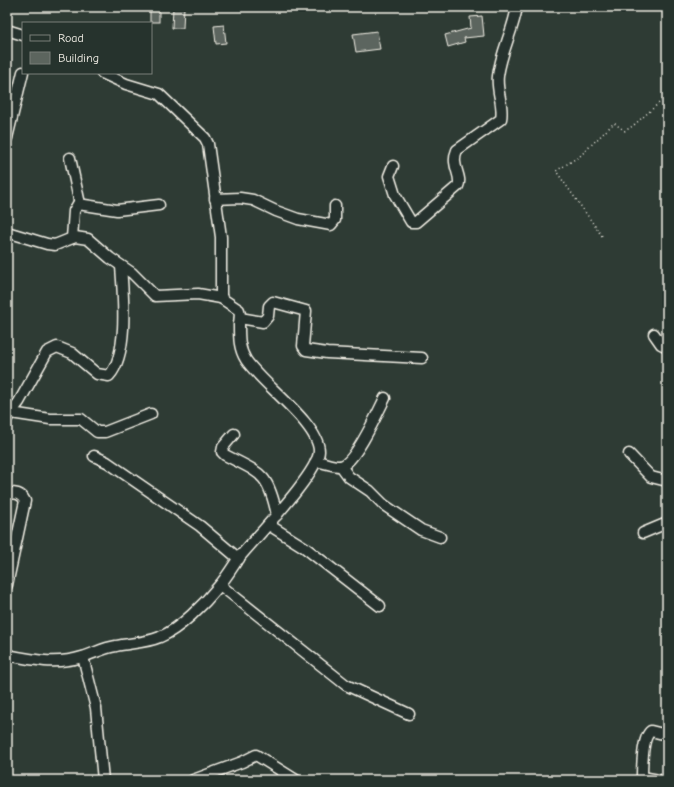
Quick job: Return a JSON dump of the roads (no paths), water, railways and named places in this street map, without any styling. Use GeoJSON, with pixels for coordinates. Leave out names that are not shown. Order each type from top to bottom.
{"type":"FeatureCollection","features":[{"type":"Feature","properties":{"kind":"street"},"geometry":{"type":"LineString","coordinates":[[393,166],[389,176],[395,195],[411,222],[416,222],[458,186],[459,179],[454,165],[456,150],[501,119],[497,91],[497,78],[514,24],[517,7]]}},
{"type":"Feature","properties":{"kind":"street"},"geometry":{"type":"LineString","coordinates":[[7,30],[22,35]]}},
{"type":"Feature","properties":{"kind":"street"},"geometry":{"type":"LineString","coordinates":[[7,138],[23,74]]}},
{"type":"Feature","properties":{"kind":"street"},"geometry":{"type":"LineString","coordinates":[[104,74],[126,84],[159,94],[200,132],[208,144],[221,237],[221,298]]}},
{"type":"Feature","properties":{"kind":"street"},"geometry":{"type":"LineString","coordinates":[[70,158],[80,204]]}},
{"type":"Feature","properties":{"kind":"street"},"geometry":{"type":"LineString","coordinates":[[215,199],[240,198],[253,200],[276,212],[298,219],[331,225],[335,220],[335,206]]}},
{"type":"Feature","properties":{"kind":"street"},"geometry":{"type":"LineString","coordinates":[[72,238],[74,211],[76,206],[80,204],[117,210],[160,205]]}},
{"type":"Feature","properties":{"kind":"street"},"geometry":{"type":"LineString","coordinates":[[7,232],[55,245],[72,238],[88,239],[132,273],[155,296],[198,294],[221,298],[236,307],[240,314],[240,349],[257,375],[295,411],[308,426],[318,445],[319,452],[316,461],[277,515],[239,559],[220,585],[178,626],[161,637],[102,649],[83,657],[64,661],[42,662],[7,655]]}},
{"type":"Feature","properties":{"kind":"street"},"geometry":{"type":"LineString","coordinates":[[121,266],[124,295],[123,330],[116,368],[108,376],[98,374],[72,353],[57,348],[47,352],[9,416],[50,419],[81,419],[97,432],[105,432],[151,414]]}},
{"type":"Feature","properties":{"kind":"street"},"geometry":{"type":"LineString","coordinates":[[240,318],[263,322],[268,316],[269,306],[273,302],[306,311],[303,346],[306,350],[327,353],[422,358]]}},
{"type":"Feature","properties":{"kind":"street"},"geometry":{"type":"LineString","coordinates":[[654,334],[661,344],[667,347]]}},
{"type":"Feature","properties":{"kind":"street"},"geometry":{"type":"LineString","coordinates":[[341,466],[347,462],[372,427],[385,398]]}},
{"type":"Feature","properties":{"kind":"street"},"geometry":{"type":"LineString","coordinates":[[234,434],[223,447],[222,454],[252,469],[263,477],[272,492],[277,515]]}},
{"type":"Feature","properties":{"kind":"street"},"geometry":{"type":"LineString","coordinates":[[629,454],[651,477],[667,481]]}},
{"type":"Feature","properties":{"kind":"street"},"geometry":{"type":"LineString","coordinates":[[94,456],[107,462],[188,517],[239,559]]}},
{"type":"Feature","properties":{"kind":"street"},"geometry":{"type":"LineString","coordinates":[[316,461],[341,466],[349,477],[370,490],[384,505],[420,530],[440,537]]}},
{"type":"Feature","properties":{"kind":"street"},"geometry":{"type":"LineString","coordinates":[[7,493],[18,494],[22,496],[25,501],[7,585]]}},
{"type":"Feature","properties":{"kind":"street"},"geometry":{"type":"LineString","coordinates":[[643,533],[667,523]]}},
{"type":"Feature","properties":{"kind":"street"},"geometry":{"type":"LineString","coordinates":[[269,524],[304,547],[380,606]]}},
{"type":"Feature","properties":{"kind":"street"},"geometry":{"type":"LineString","coordinates":[[220,585],[346,685],[408,714]]}},
{"type":"Feature","properties":{"kind":"street"},"geometry":{"type":"LineString","coordinates":[[83,657],[96,708],[103,780]]}},
{"type":"Feature","properties":{"kind":"street"},"geometry":{"type":"LineString","coordinates":[[660,780],[642,778],[643,758],[647,734],[651,731],[667,735]]}},
{"type":"Feature","properties":{"kind":"street"},"geometry":{"type":"LineString","coordinates":[[193,780],[242,762],[256,755],[296,780]]}}]}
